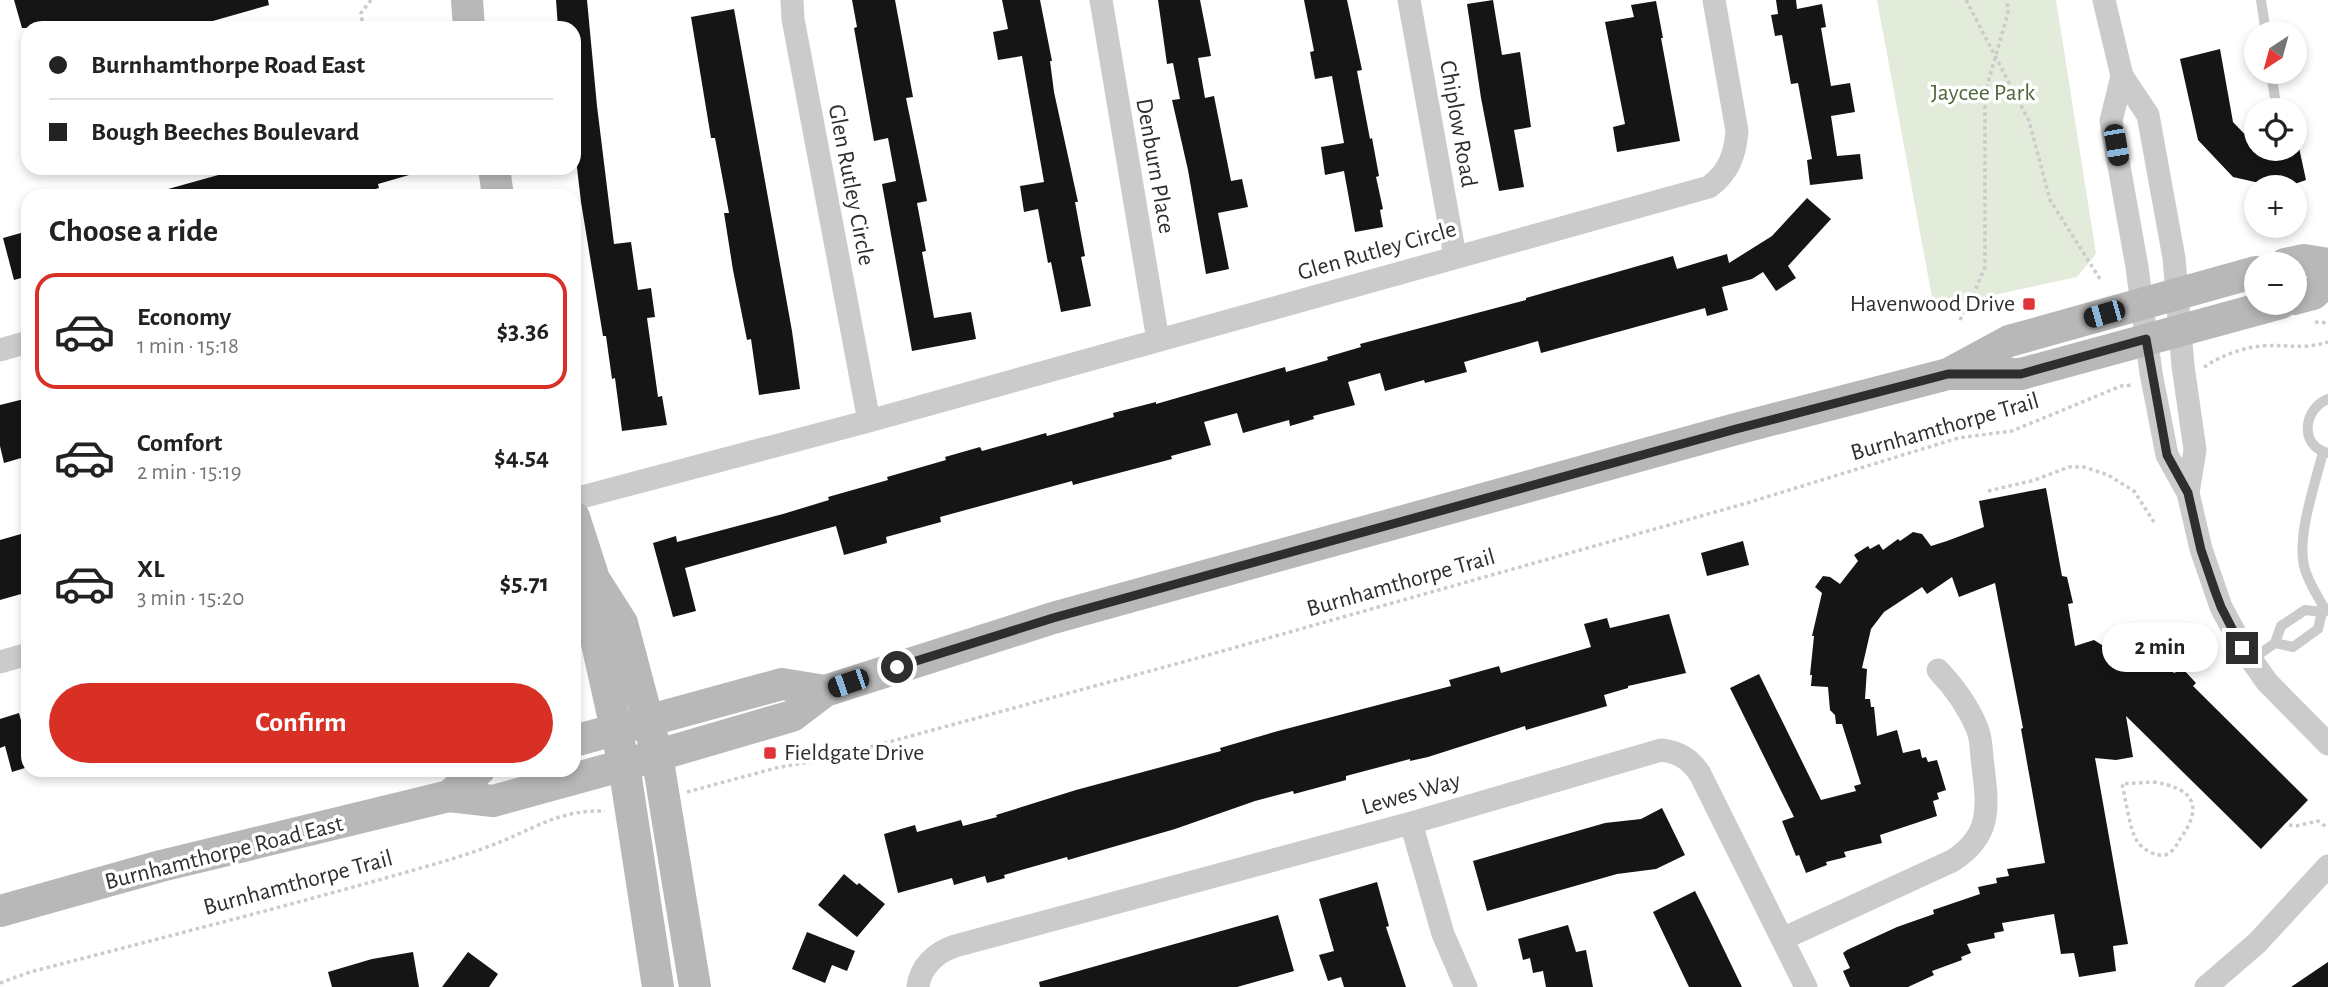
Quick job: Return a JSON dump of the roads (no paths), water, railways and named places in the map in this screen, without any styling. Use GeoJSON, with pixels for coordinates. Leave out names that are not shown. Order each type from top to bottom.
{"type":"FeatureCollection","features":[{"type":"Feature","properties":{"kind":"main road"},"geometry":{"type":"LineString","coordinates":[[467,0],[468,21]]}},
{"type":"Feature","properties":{"kind":"main road"},"geometry":{"type":"LineString","coordinates":[[2307,260],[2328,264]]}},
{"type":"Feature","properties":{"kind":"main road","name":"Burnhamthorpe Road East"},"geometry":{"type":"LineString","coordinates":[[581,777],[792,716],[825,691],[1053,618],[1722,433],[1948,374],[2009,341],[2244,275]]}},
{"type":"Feature","properties":{"kind":"main road"},"geometry":{"type":"LineString","coordinates":[[2307,296],[2314,294],[2328,280]]}},
{"type":"Feature","properties":{"kind":"main road","name":"Burnhamthorpe Road East"},"geometry":{"type":"LineString","coordinates":[[1948,374],[2021,374],[2244,313]]}},
{"type":"Feature","properties":{"kind":"main road"},"geometry":{"type":"LineString","coordinates":[[581,539],[594,579],[622,623],[650,721],[695,987]]}},
{"type":"Feature","properties":{"kind":"main road"},"geometry":{"type":"LineString","coordinates":[[594,579],[594,630],[624,765],[658,987]]}},
{"type":"Feature","properties":{"kind":"main road","name":"Burnhamthorpe Road East"},"geometry":{"type":"LineString","coordinates":[[581,739],[782,684],[825,691]]}},
{"type":"Feature","properties":{"kind":"main road","name":"Burnhamthorpe Road East"},"geometry":{"type":"LineString","coordinates":[[449,796],[472,777]]}},
{"type":"Feature","properties":{"kind":"main road","name":"Burnhamthorpe Road East"},"geometry":{"type":"LineString","coordinates":[[0,911],[161,866],[449,796],[493,801],[580,777]]}},
{"type":"Feature","properties":{"kind":"street","name":"Glen Rutley Circle"},"geometry":{"type":"LineString","coordinates":[[792,0],[793,19],[869,421]]}},
{"type":"Feature","properties":{"kind":"street","name":"Denburn Place"},"geometry":{"type":"LineString","coordinates":[[1101,0],[1158,340]]}},
{"type":"Feature","properties":{"kind":"street","name":"Chiplow Road"},"geometry":{"type":"LineString","coordinates":[[1409,0],[1455,257]]}},
{"type":"Feature","properties":{"kind":"street","name":"Glen Rutley Circle"},"geometry":{"type":"LineString","coordinates":[[581,497],[869,421],[1709,187],[1728,169],[1735,152],[1737,131],[1714,0]]}},
{"type":"Feature","properties":{"kind":"street"},"geometry":{"type":"LineString","coordinates":[[2104,0],[2122,76],[2148,115],[2174,258],[2194,450],[2188,493]]}},
{"type":"Feature","properties":{"kind":"street"},"geometry":{"type":"LineString","coordinates":[[2122,76],[2112,121],[2167,455],[2188,493],[2201,550],[2221,607],[2251,660],[2288,705],[2328,744]]}},
{"type":"Feature","properties":{"kind":"street"},"geometry":{"type":"LineString","coordinates":[[0,350],[21,344]]}},
{"type":"Feature","properties":{"kind":"street"},"geometry":{"type":"LineString","coordinates":[[0,662],[21,656]]}},
{"type":"Feature","properties":{"kind":"street"},"geometry":{"type":"LineString","coordinates":[[1782,939],[1952,861],[1966,852],[1980,833],[1986,818],[1987,800],[1979,732],[1962,701],[1938,670]]}},
{"type":"Feature","properties":{"kind":"street","name":"Lewes Way"},"geometry":{"type":"LineString","coordinates":[[918,987],[920,977],[931,961],[944,950],[955,946],[1411,822],[1661,750],[1688,759],[1700,774],[1806,987]]}},
{"type":"Feature","properties":{"kind":"street"},"geometry":{"type":"LineString","coordinates":[[1411,822],[1443,934],[1466,987]]}},
{"type":"Feature","properties":{"kind":"street"},"geometry":{"type":"LineString","coordinates":[[2209,986],[2257,943],[2328,866]]}},
{"type":"Feature","properties":{"kind":"lane"},"geometry":{"type":"LineString","coordinates":[[2261,0],[2264,21]]}},
{"type":"Feature","properties":{"kind":"lane"},"geometry":{"type":"LineString","coordinates":[[2326,611],[2310,583],[2302,552],[2304,531],[2325,453],[2310,441],[2307,424],[2315,408],[2328,399]]}},
{"type":"Feature","properties":{"kind":"lane"},"geometry":{"type":"LineString","coordinates":[[2251,660],[2275,643],[2281,626],[2305,610],[2326,611]]}},
{"type":"Feature","properties":{"kind":"lane"},"geometry":{"type":"LineString","coordinates":[[2275,643],[2293,647],[2318,629],[2326,611]]}},
{"type":"Feature","properties":{"kind":"place","name":"Havenwood Drive"},"geometry":{"type":"Point","coordinates":[2029,304]}},
{"type":"Feature","properties":{"kind":"place","name":"Fieldgate Drive"},"geometry":{"type":"Point","coordinates":[770,753]}},
{"type":"Feature","properties":{"kind":"park label","name":"Jaycee Park"},"geometry":{"type":"Point","coordinates":[1983,93]}}]}
